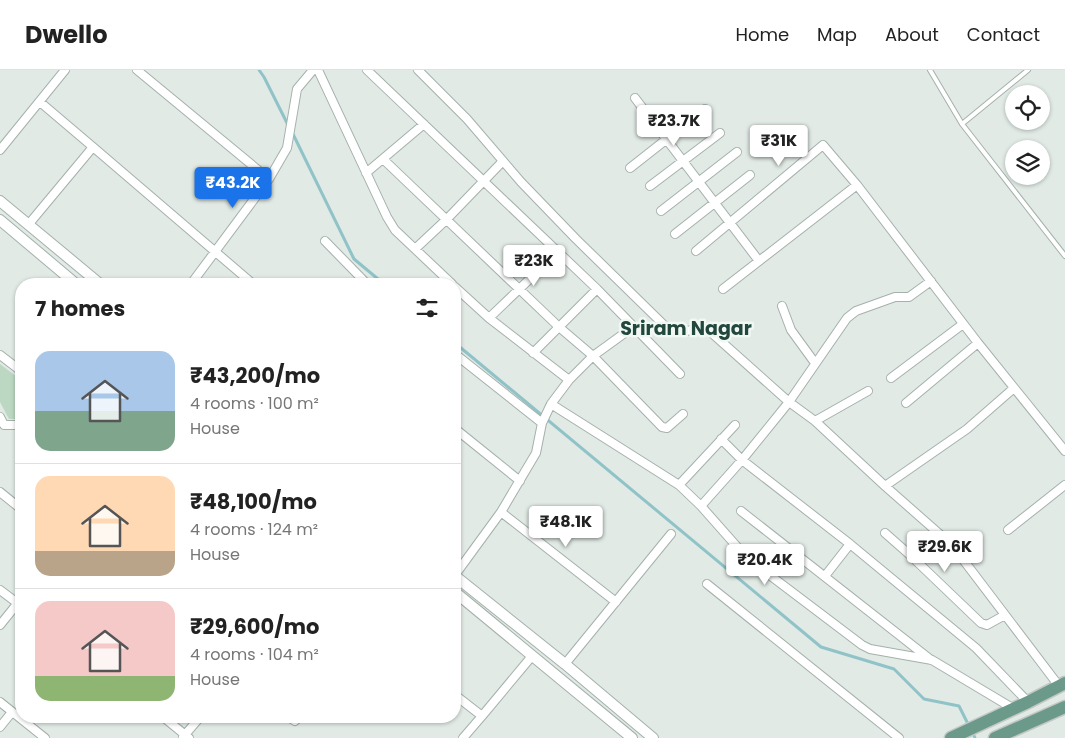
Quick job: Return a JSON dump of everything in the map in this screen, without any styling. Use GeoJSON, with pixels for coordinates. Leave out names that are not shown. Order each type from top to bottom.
{"type":"FeatureCollection","features":[{"type":"Feature","properties":{"kind":"main road"},"geometry":{"type":"LineString","coordinates":[[954,736],[1062,685]]}},
{"type":"Feature","properties":{"kind":"main road"},"geometry":{"type":"LineString","coordinates":[[995,738],[1064,709]]}},
{"type":"Feature","properties":{"kind":"street"},"geometry":{"type":"LineString","coordinates":[[0,150],[65,70]]}},
{"type":"Feature","properties":{"kind":"street"},"geometry":{"type":"LineString","coordinates":[[137,70],[269,179]]}},
{"type":"Feature","properties":{"kind":"street"},"geometry":{"type":"LineString","coordinates":[[196,278],[269,179],[287,148],[297,89],[313,70]]}},
{"type":"Feature","properties":{"kind":"street"},"geometry":{"type":"LineString","coordinates":[[318,70],[387,217],[395,230],[446,278]]}},
{"type":"Feature","properties":{"kind":"street"},"geometry":{"type":"LineString","coordinates":[[367,70],[597,289],[680,374]]}},
{"type":"Feature","properties":{"kind":"street"},"geometry":{"type":"LineString","coordinates":[[418,70],[467,119],[521,182],[664,325],[674,331],[682,332],[705,327],[789,402],[815,421],[952,546],[1062,685]]}},
{"type":"Feature","properties":{"kind":"street"},"geometry":{"type":"LineString","coordinates":[[635,98],[759,261]]}},
{"type":"Feature","properties":{"kind":"street"},"geometry":{"type":"LineString","coordinates":[[40,102],[246,278]]}},
{"type":"Feature","properties":{"kind":"street"},"geometry":{"type":"LineString","coordinates":[[630,168],[705,109]]}},
{"type":"Feature","properties":{"kind":"street"},"geometry":{"type":"LineString","coordinates":[[366,173],[384,160],[424,124]]}},
{"type":"Feature","properties":{"kind":"street"},"geometry":{"type":"LineString","coordinates":[[650,186],[720,133]]}},
{"type":"Feature","properties":{"kind":"street"},"geometry":{"type":"LineString","coordinates":[[696,251],[823,145],[1065,451]]}},
{"type":"Feature","properties":{"kind":"street"},"geometry":{"type":"LineString","coordinates":[[28,225],[93,147]]}},
{"type":"Feature","properties":{"kind":"street"},"geometry":{"type":"LineString","coordinates":[[661,211],[737,152]]}},
{"type":"Feature","properties":{"kind":"street"},"geometry":{"type":"LineString","coordinates":[[384,160],[559,327],[593,356],[664,429],[682,414]]}},
{"type":"Feature","properties":{"kind":"street"},"geometry":{"type":"LineString","coordinates":[[415,249],[503,161]]}},
{"type":"Feature","properties":{"kind":"street"},"geometry":{"type":"LineString","coordinates":[[675,234],[750,175]]}},
{"type":"Feature","properties":{"kind":"street"},"geometry":{"type":"LineString","coordinates":[[723,289],[856,185]]}},
{"type":"Feature","properties":{"kind":"street"},"geometry":{"type":"LineString","coordinates":[[0,201],[93,278]]}},
{"type":"Feature","properties":{"kind":"street"},"geometry":{"type":"LineString","coordinates":[[0,220],[69,278]]}},
{"type":"Feature","properties":{"kind":"street"},"geometry":{"type":"LineString","coordinates":[[326,241],[361,278]]}},
{"type":"Feature","properties":{"kind":"street"},"geometry":{"type":"LineString","coordinates":[[489,318],[558,252]]}},
{"type":"Feature","properties":{"kind":"street"},"geometry":{"type":"LineString","coordinates":[[701,506],[742,460],[789,402],[847,318],[856,311],[895,297],[909,297],[930,281]]}},
{"type":"Feature","properties":{"kind":"street"},"geometry":{"type":"LineString","coordinates":[[533,353],[597,289]]}},
{"type":"Feature","properties":{"kind":"street"},"geometry":{"type":"LineString","coordinates":[[461,292],[489,318],[569,380]]}},
{"type":"Feature","properties":{"kind":"street"},"geometry":{"type":"LineString","coordinates":[[782,306],[791,330],[815,363]]}},
{"type":"Feature","properties":{"kind":"street"},"geometry":{"type":"LineString","coordinates":[[891,378],[963,324]]}},
{"type":"Feature","properties":{"kind":"street"},"geometry":{"type":"LineString","coordinates":[[461,567],[502,512],[536,454],[542,421],[551,404],[569,380],[593,356],[633,327]]}},
{"type":"Feature","properties":{"kind":"street"},"geometry":{"type":"LineString","coordinates":[[906,403],[978,343]]}},
{"type":"Feature","properties":{"kind":"street"},"geometry":{"type":"LineString","coordinates":[[0,355],[15,366]]}},
{"type":"Feature","properties":{"kind":"street"},"geometry":{"type":"LineString","coordinates":[[461,359],[542,421]]}},
{"type":"Feature","properties":{"kind":"street"},"geometry":{"type":"LineString","coordinates":[[885,486],[967,429],[1014,388]]}},
{"type":"Feature","properties":{"kind":"street"},"geometry":{"type":"LineString","coordinates":[[815,421],[868,391]]}},
{"type":"Feature","properties":{"kind":"street"},"geometry":{"type":"LineString","coordinates":[[551,404],[679,484],[747,558],[862,645],[870,649],[932,660]]}},
{"type":"Feature","properties":{"kind":"street"},"geometry":{"type":"LineString","coordinates":[[2,421],[15,424]]}},
{"type":"Feature","properties":{"kind":"street"},"geometry":{"type":"LineString","coordinates":[[679,484],[735,425]]}},
{"type":"Feature","properties":{"kind":"street"},"geometry":{"type":"LineString","coordinates":[[461,434],[520,481]]}},
{"type":"Feature","properties":{"kind":"street"},"geometry":{"type":"LineString","coordinates":[[721,439],[742,460],[850,544],[976,648],[1028,702]]}},
{"type":"Feature","properties":{"kind":"street"},"geometry":{"type":"LineString","coordinates":[[1008,530],[1065,486]]}},
{"type":"Feature","properties":{"kind":"street"},"geometry":{"type":"LineString","coordinates":[[0,492],[15,504]]}},
{"type":"Feature","properties":{"kind":"street"},"geometry":{"type":"LineString","coordinates":[[742,511],[932,660],[1010,710]]}},
{"type":"Feature","properties":{"kind":"street"},"geometry":{"type":"LineString","coordinates":[[502,512],[616,602]]}},
{"type":"Feature","properties":{"kind":"street"},"geometry":{"type":"LineString","coordinates":[[885,533],[981,623],[987,625],[1005,615]]}},
{"type":"Feature","properties":{"kind":"street"},"geometry":{"type":"LineString","coordinates":[[565,664],[671,534]]}},
{"type":"Feature","properties":{"kind":"street"},"geometry":{"type":"LineString","coordinates":[[825,576],[850,544]]}},
{"type":"Feature","properties":{"kind":"street"},"geometry":{"type":"LineString","coordinates":[[461,580],[653,738]]}},
{"type":"Feature","properties":{"kind":"street"},"geometry":{"type":"LineString","coordinates":[[707,584],[899,738]]}},
{"type":"Feature","properties":{"kind":"street"},"geometry":{"type":"LineString","coordinates":[[0,590],[15,602]]}},
{"type":"Feature","properties":{"kind":"street"},"geometry":{"type":"LineString","coordinates":[[461,597],[632,738]]}},
{"type":"Feature","properties":{"kind":"street"},"geometry":{"type":"LineString","coordinates":[[0,625],[15,609]]}},
{"type":"Feature","properties":{"kind":"street"},"geometry":{"type":"LineString","coordinates":[[464,738],[532,656]]}},
{"type":"Feature","properties":{"kind":"street"},"geometry":{"type":"LineString","coordinates":[[461,699],[482,716]]}},
{"type":"Feature","properties":{"kind":"street"},"geometry":{"type":"LineString","coordinates":[[0,702],[15,714]]}},
{"type":"Feature","properties":{"kind":"street"},"geometry":{"type":"LineString","coordinates":[[0,727],[12,712]]}},
{"type":"Feature","properties":{"kind":"street"},"geometry":{"type":"LineString","coordinates":[[26,723],[45,738]]}},
{"type":"Feature","properties":{"kind":"street"},"geometry":{"type":"LineString","coordinates":[[170,723],[185,737],[196,723]]}},
{"type":"Feature","properties":{"kind":"lane"},"geometry":{"type":"LineString","coordinates":[[930,70],[962,124],[1065,256]]}},
{"type":"Feature","properties":{"kind":"lane"},"geometry":{"type":"LineString","coordinates":[[962,124],[1028,70]]}},
{"type":"Feature","properties":{"kind":"green space"},"geometry":{"type":"Polygon","coordinates":[[[0,364],[15,375],[15,419],[9,419],[0,402],[0,364]]]}},
{"type":"Feature","properties":{"kind":"waterway"},"geometry":{"type":"LineString","coordinates":[[259,70],[289,127]]}},
{"type":"Feature","properties":{"kind":"waterway"},"geometry":{"type":"LineString","coordinates":[[292,132],[354,259],[377,278]]}},
{"type":"Feature","properties":{"kind":"waterway"},"geometry":{"type":"LineString","coordinates":[[461,348],[821,647],[894,669],[924,699],[959,706],[969,726]]}},
{"type":"Feature","properties":{"kind":"waterway"},"geometry":{"type":"LineString","coordinates":[[972,731],[975,738]]}},
{"type":"Feature","properties":{"kind":"district","name":"Sriram Nagar"},"geometry":{"type":"Point","coordinates":[686,328]}}]}
